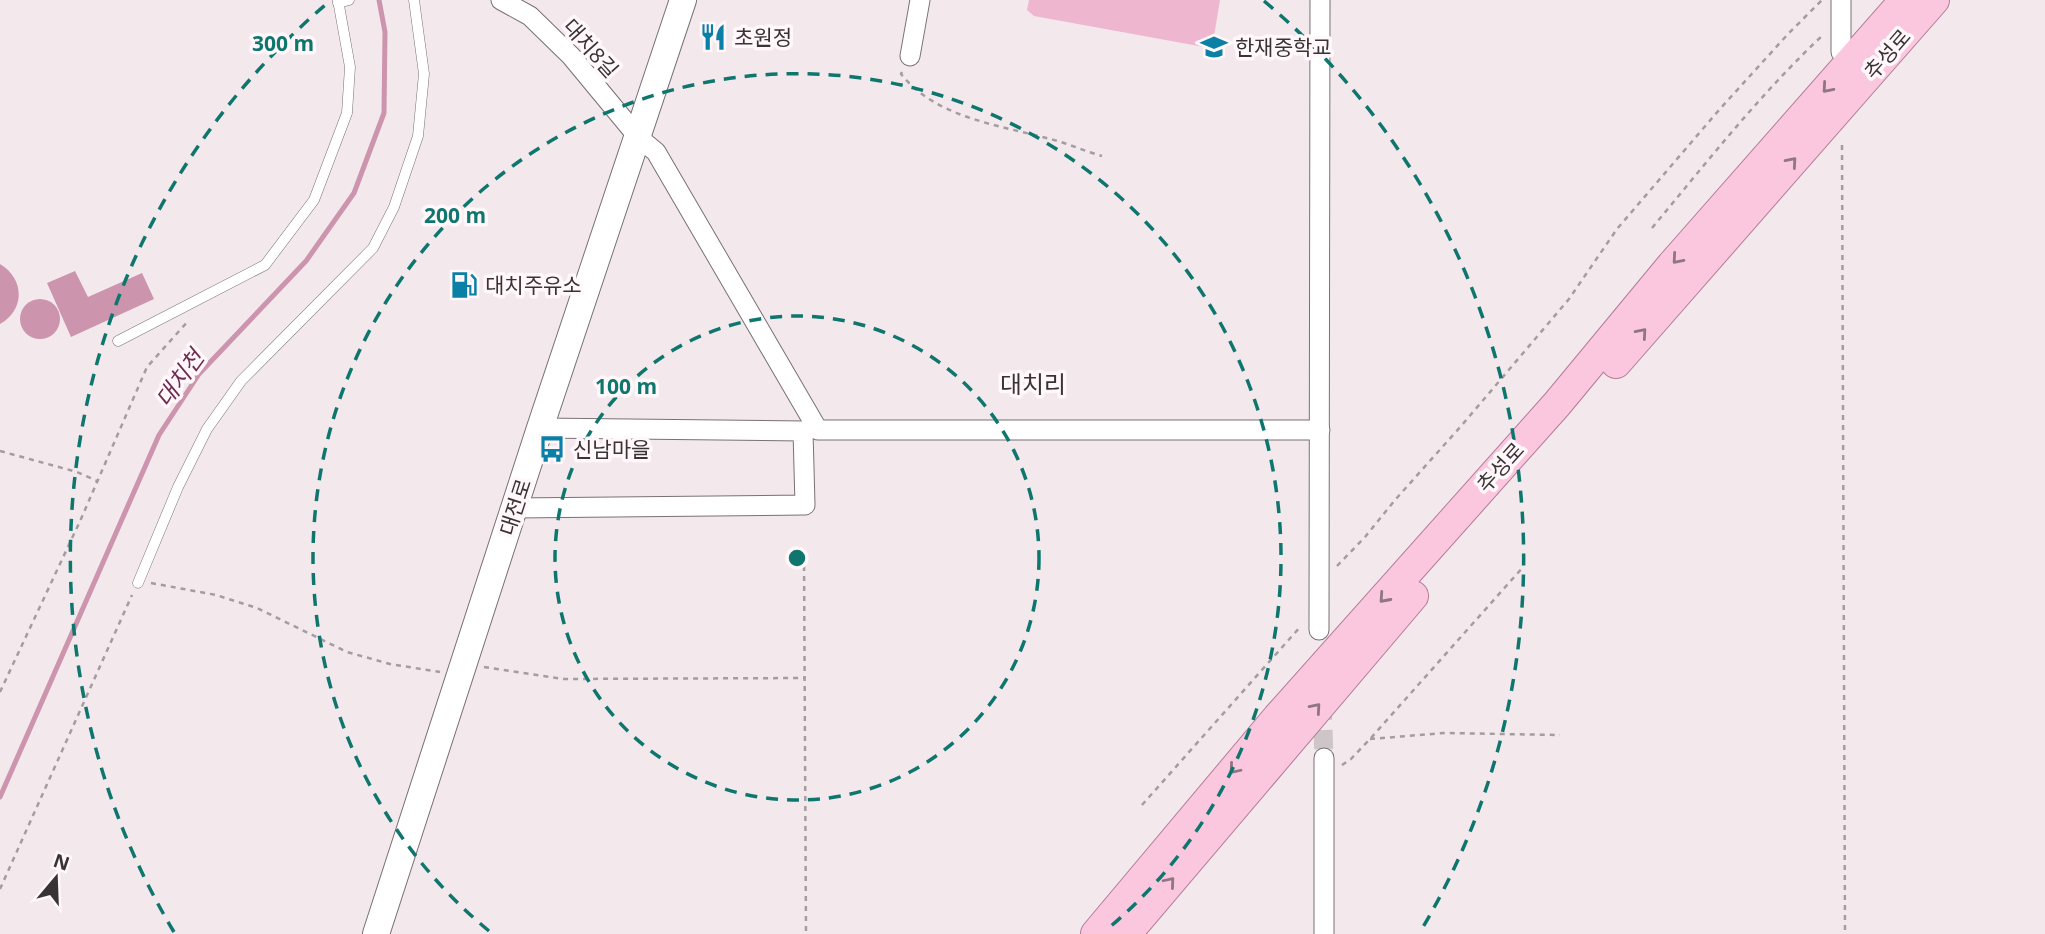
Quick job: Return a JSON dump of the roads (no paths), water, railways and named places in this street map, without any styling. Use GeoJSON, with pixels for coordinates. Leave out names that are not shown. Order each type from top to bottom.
{"type":"FeatureCollection","features":[{"type":"Feature","properties":{"kind":"main road","name":"추성로"},"geometry":{"type":"LineString","coordinates":[[1096,934],[1278,717],[1557,404],[1672,264],[1905,0]]}},
{"type":"Feature","properties":{"kind":"main road","name":"추성로"},"geometry":{"type":"LineString","coordinates":[[1126,934],[1462,539],[1934,0]]}},
{"type":"Feature","properties":{"kind":"street","name":"대치8길"},"geometry":{"type":"LineString","coordinates":[[501,0],[530,16],[571,56],[638,138],[656,152],[811,430]]}},
{"type":"Feature","properties":{"kind":"street","name":"대전로"},"geometry":{"type":"LineString","coordinates":[[376,934],[540,428],[683,0]]}},
{"type":"Feature","properties":{"kind":"street"},"geometry":{"type":"LineString","coordinates":[[910,56],[920,0]]}},
{"type":"Feature","properties":{"kind":"street"},"geometry":{"type":"LineString","coordinates":[[1319,630],[1320,0]]}},
{"type":"Feature","properties":{"kind":"street"},"geometry":{"type":"LineString","coordinates":[[1841,9],[1841,52]]}},
{"type":"Feature","properties":{"kind":"street"},"geometry":{"type":"LineString","coordinates":[[540,428],[1320,430]]}},
{"type":"Feature","properties":{"kind":"street"},"geometry":{"type":"LineString","coordinates":[[515,508],[805,505],[811,430]]}},
{"type":"Feature","properties":{"kind":"street"},"geometry":{"type":"LineString","coordinates":[[1324,768],[1324,934]]}},
{"type":"Feature","properties":{"kind":"lane"},"geometry":{"type":"LineString","coordinates":[[138,583],[178,487],[207,429],[241,382],[373,248],[394,206],[418,136],[424,74],[414,0]]}},
{"type":"Feature","properties":{"kind":"lane"},"geometry":{"type":"LineString","coordinates":[[118,341],[265,265],[314,200],[347,113],[350,67],[341,1]]}},
{"type":"Feature","properties":{"kind":"waterway","name":"대치천"},"geometry":{"type":"LineString","coordinates":[[0,797],[159,435],[199,374],[306,261],[354,193],[384,113],[385,32],[379,0]]}},
{"type":"Feature","properties":{"kind":"tunnel"},"geometry":{"type":"LineString","coordinates":[[1322,701],[1324,758]]}},
{"type":"Feature","properties":{"kind":"place","name":"초원정"},"geometry":{"type":"Point","coordinates":[713,37]}},
{"type":"Feature","properties":{"kind":"place","name":"한재중학교"},"geometry":{"type":"Point","coordinates":[1214,47]}},
{"type":"Feature","properties":{"kind":"place","name":"대치주유소"},"geometry":{"type":"Point","coordinates":[464,285]}},
{"type":"Feature","properties":{"kind":"place","name":"신남마을"},"geometry":{"type":"Point","coordinates":[552,449]}},
{"type":"Feature","properties":{"kind":"district","name":"대치리"},"geometry":{"type":"Point","coordinates":[1033,383]}}]}
